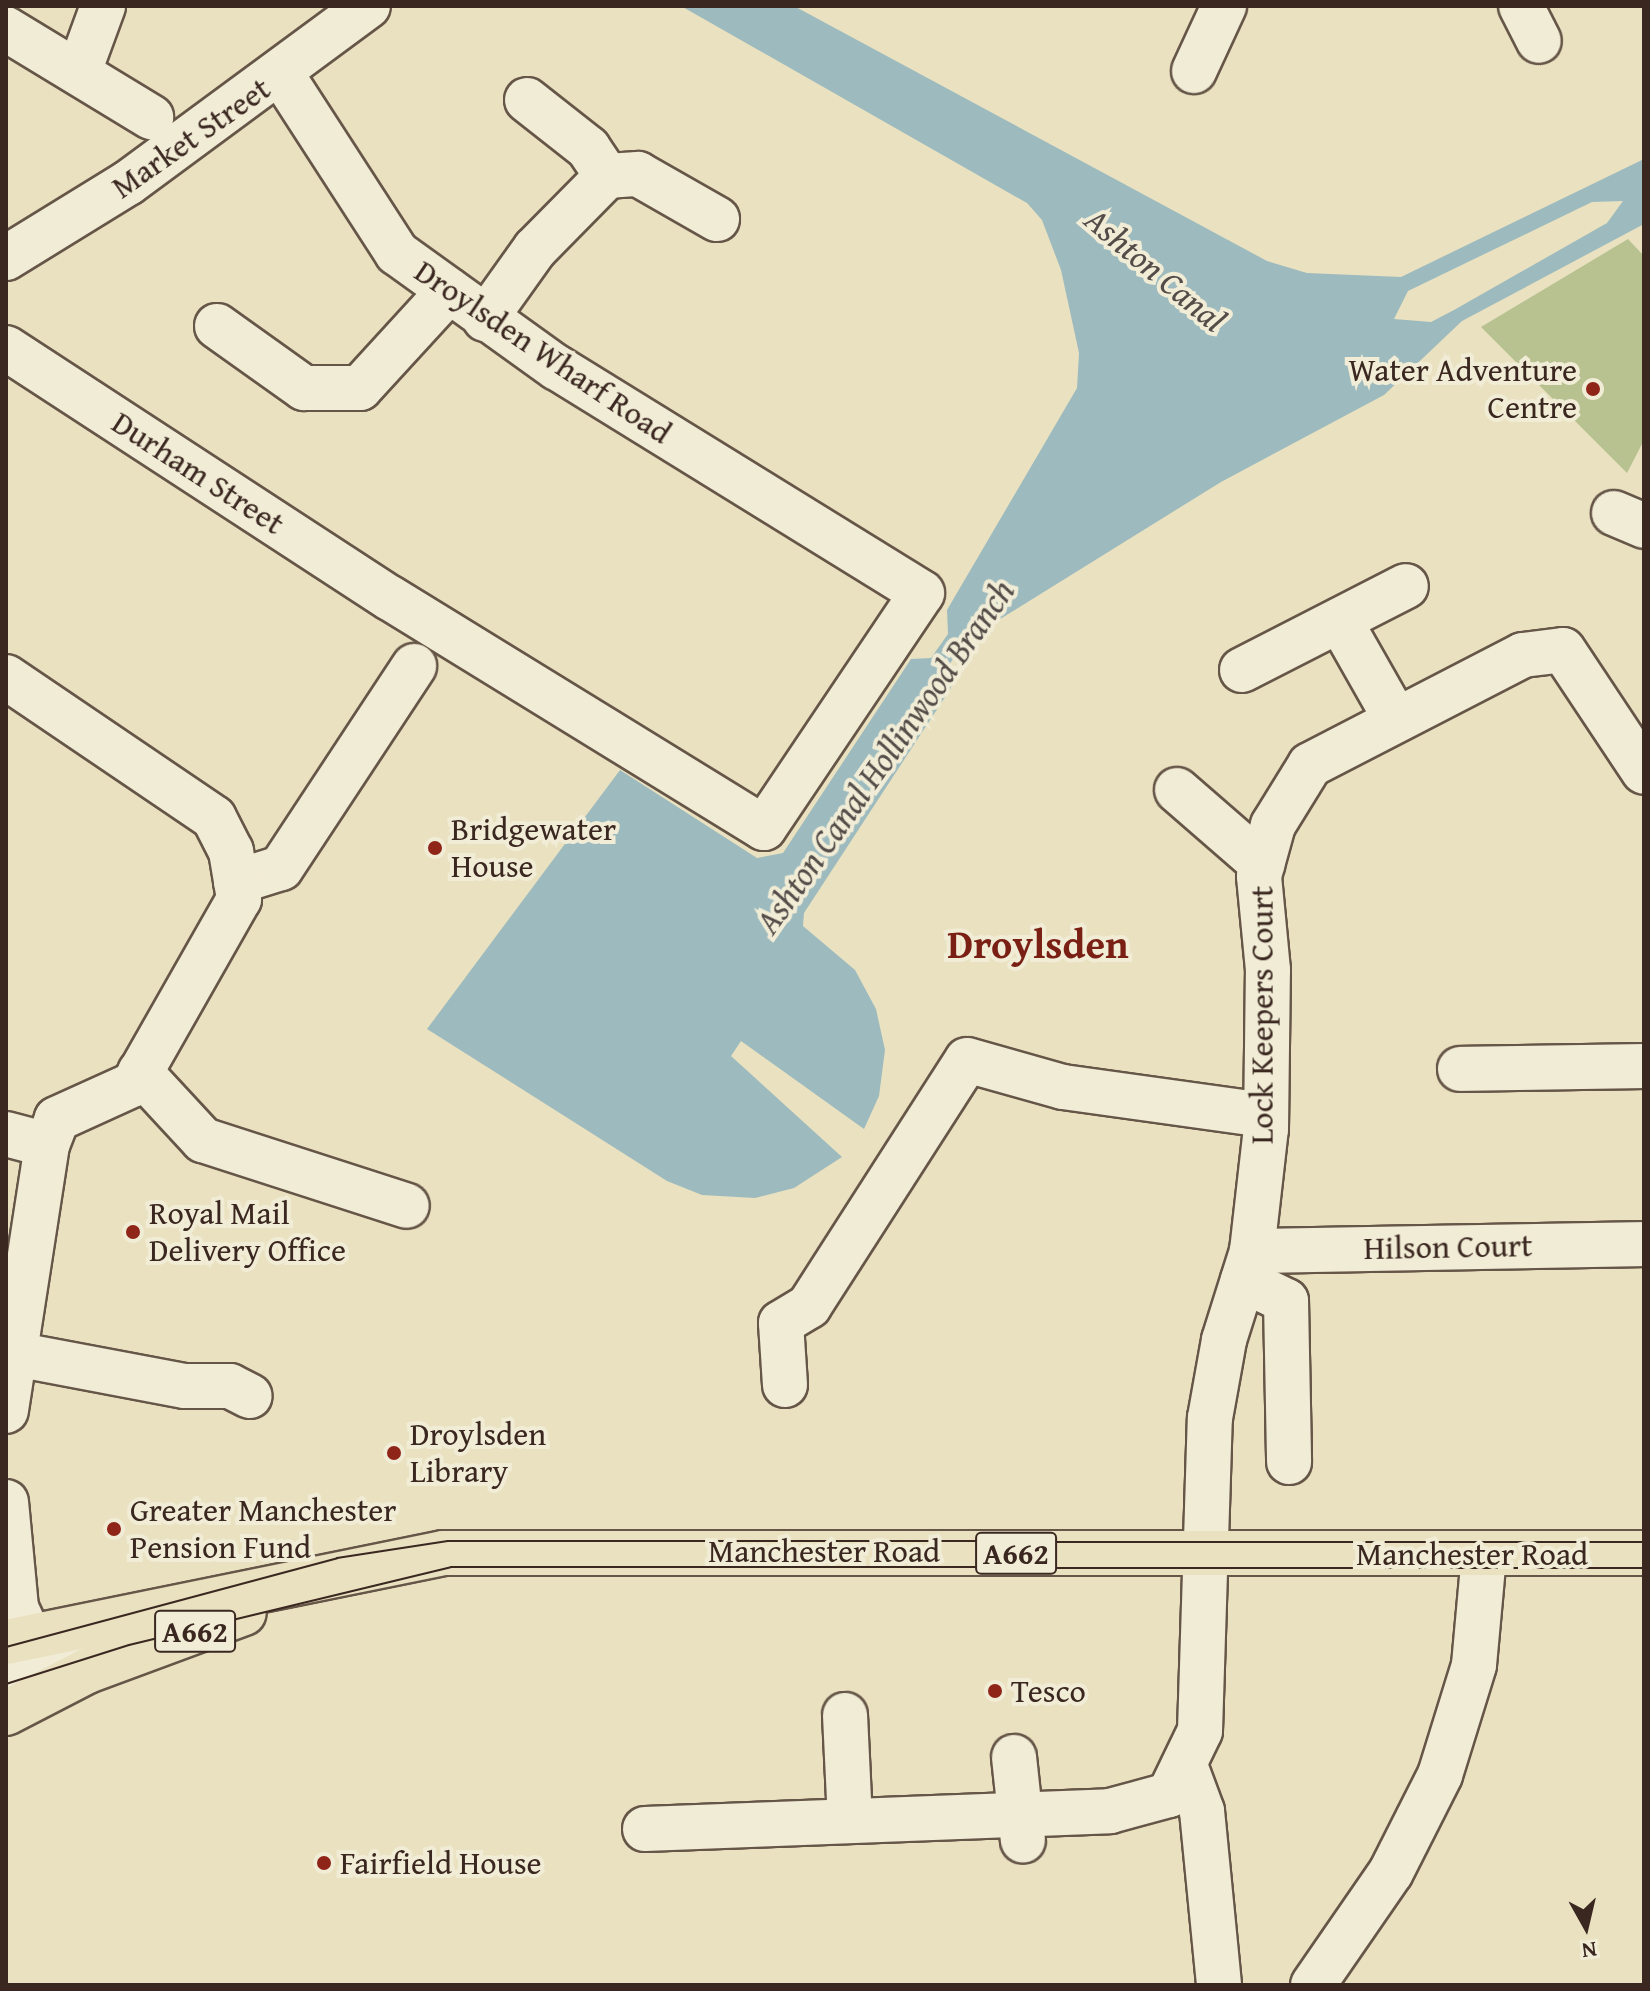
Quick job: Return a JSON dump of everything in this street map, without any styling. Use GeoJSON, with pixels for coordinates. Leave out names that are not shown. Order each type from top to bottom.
{"type":"FeatureCollection","features":[{"type":"Feature","properties":{"kind":"main road","name":"Manchester Road"},"geometry":{"type":"LineString","coordinates":[[18,1639],[389,1560],[566,1550],[1484,1556],[1644,1553]]}},
{"type":"Feature","properties":{"kind":"main road","name":"Manchester Road"},"geometry":{"type":"LineString","coordinates":[[6,1713],[87,1671],[389,1560]]}},
{"type":"Feature","properties":{"kind":"street"},"geometry":{"type":"LineString","coordinates":[[80,69],[103,6]]}},
{"type":"Feature","properties":{"kind":"street","name":"Market Street"},"geometry":{"type":"LineString","coordinates":[[6,258],[282,75],[368,6]]}},
{"type":"Feature","properties":{"kind":"street"},"geometry":{"type":"LineString","coordinates":[[1194,71],[1224,6]]}},
{"type":"Feature","properties":{"kind":"street"},"geometry":{"type":"LineString","coordinates":[[6,29],[80,69],[151,117]]}},
{"type":"Feature","properties":{"kind":"street","name":"Droylsden Wharf Road"},"geometry":{"type":"LineString","coordinates":[[282,75],[397,253],[485,319],[922,593],[764,828],[390,598]]}},
{"type":"Feature","properties":{"kind":"street"},"geometry":{"type":"LineString","coordinates":[[527,100],[588,148],[607,176]]}},
{"type":"Feature","properties":{"kind":"street"},"geometry":{"type":"LineString","coordinates":[[485,319],[535,249],[607,176],[638,174],[717,219]]}},
{"type":"Feature","properties":{"kind":"street"},"geometry":{"type":"LineString","coordinates":[[217,326],[304,388],[348,390],[377,377],[449,291]]}},
{"type":"Feature","properties":{"kind":"street","name":"Durham Street"},"geometry":{"type":"LineString","coordinates":[[6,348],[390,598]]}},
{"type":"Feature","properties":{"kind":"street"},"geometry":{"type":"LineString","coordinates":[[1242,670],[1406,586]]}},
{"type":"Feature","properties":{"kind":"street"},"geometry":{"type":"LineString","coordinates":[[1340,621],[1395,718]]}},
{"type":"Feature","properties":{"kind":"street","name":"Lock Keepers Court"},"geometry":{"type":"LineString","coordinates":[[645,1829],[850,1821],[1021,1829],[1169,1795],[1186,1768],[1200,1731],[1206,1679],[1202,1554],[1210,1418],[1248,1265],[1266,1115],[1262,864],[1273,825],[1310,765],[1395,718],[1523,655],[1563,650],[1644,772]]}},
{"type":"Feature","properties":{"kind":"street"},"geometry":{"type":"LineString","coordinates":[[236,882],[281,868],[414,666]]}},
{"type":"Feature","properties":{"kind":"street"},"geometry":{"type":"LineString","coordinates":[[6,677],[214,818],[239,899],[214,953],[134,1084],[57,1119],[26,1140],[15,1354],[6,1411]]}},
{"type":"Feature","properties":{"kind":"street"},"geometry":{"type":"LineString","coordinates":[[1177,790],[1262,864]]}},
{"type":"Feature","properties":{"kind":"street"},"geometry":{"type":"LineString","coordinates":[[785,1385],[781,1323],[809,1306],[967,1060],[1063,1087],[1266,1115]]}},
{"type":"Feature","properties":{"kind":"street"},"geometry":{"type":"LineString","coordinates":[[1460,1069],[1644,1066]]}},
{"type":"Feature","properties":{"kind":"street"},"geometry":{"type":"LineString","coordinates":[[140,1072],[203,1140],[407,1206]]}},
{"type":"Feature","properties":{"kind":"street","name":"Hilson Court"},"geometry":{"type":"LineString","coordinates":[[1248,1265],[1644,1244]]}},
{"type":"Feature","properties":{"kind":"street"},"geometry":{"type":"LineString","coordinates":[[1248,1265],[1286,1301],[1289,1462]]}},
{"type":"Feature","properties":{"kind":"street"},"geometry":{"type":"LineString","coordinates":[[15,1354],[185,1386],[230,1386],[250,1396]]}},
{"type":"Feature","properties":{"kind":"street"},"geometry":{"type":"LineString","coordinates":[[6,1502],[18,1639]]}},
{"type":"Feature","properties":{"kind":"street"},"geometry":{"type":"LineString","coordinates":[[1313,1985],[1391,1872],[1440,1775],[1474,1665],[1484,1556]]}},
{"type":"Feature","properties":{"kind":"street"},"geometry":{"type":"LineString","coordinates":[[6,1676],[63,1656],[187,1634]]}},
{"type":"Feature","properties":{"kind":"street"},"geometry":{"type":"LineString","coordinates":[[845,1715],[850,1821]]}},
{"type":"Feature","properties":{"kind":"street"},"geometry":{"type":"LineString","coordinates":[[1014,1757],[1021,1829]]}},
{"type":"Feature","properties":{"kind":"street"},"geometry":{"type":"LineString","coordinates":[[1186,1768],[1202,1811],[1219,1985]]}},
{"type":"Feature","properties":{"kind":"green space","name":"Water Adventure Centre"},"geometry":{"type":"Polygon","coordinates":[[[1628,239],[1644,256],[1644,440],[1627,473],[1481,327],[1628,239]]]}},
{"type":"Feature","properties":{"kind":"water"},"geometry":{"type":"Polygon","coordinates":[[[681,6],[794,6],[1267,261],[1307,273],[1401,277],[1644,159],[1644,224],[1462,321],[1384,395],[1221,482],[963,642],[948,667],[951,688],[804,913],[803,926],[855,970],[876,1009],[885,1050],[879,1096],[864,1129],[741,1041],[731,1056],[842,1157],[794,1188],[755,1198],[702,1195],[667,1181],[427,1029],[620,770],[757,858],[783,853],[911,659],[931,658],[948,634],[947,610],[1077,388],[1079,353],[1061,270],[1042,220],[1027,203],[681,6]],[[1623,201],[1592,202],[1408,291],[1394,319],[1431,322],[1607,223],[1623,201]]]}},
{"type":"Feature","properties":{"kind":"tram line"},"geometry":{"type":"LineString","coordinates":[[6,1647],[337,1558],[448,1541],[1644,1542]]}},
{"type":"Feature","properties":{"kind":"tram line"},"geometry":{"type":"LineString","coordinates":[[6,1684],[129,1645],[451,1567],[1644,1568]]}},
{"type":"Feature","properties":{"kind":"place","name":"Water Adventure Centre"},"geometry":{"type":"Point","coordinates":[1593,389]}},
{"type":"Feature","properties":{"kind":"place","name":"Bridgewater House"},"geometry":{"type":"Point","coordinates":[435,848]}},
{"type":"Feature","properties":{"kind":"place","name":"Royal Mail Delivery Office"},"geometry":{"type":"Point","coordinates":[133,1232]}},
{"type":"Feature","properties":{"kind":"place","name":"Droylsden Library"},"geometry":{"type":"Point","coordinates":[394,1453]}},
{"type":"Feature","properties":{"kind":"place","name":"Greater Manchester Pension Fund"},"geometry":{"type":"Point","coordinates":[114,1529]}},
{"type":"Feature","properties":{"kind":"place","name":"Tesco"},"geometry":{"type":"Point","coordinates":[995,1691]}},
{"type":"Feature","properties":{"kind":"place","name":"Fairfield House"},"geometry":{"type":"Point","coordinates":[324,1863]}},
{"type":"Feature","properties":{"kind":"district","name":"Droylsden"},"geometry":{"type":"Point","coordinates":[1038,944]}},
{"type":"Feature","properties":{"kind":"water label","name":"Ashton Canal"},"geometry":{"type":"Point","coordinates":[1156,269]}},
{"type":"Feature","properties":{"kind":"water label","name":"Ashton Canal Hollinwood Branch"},"geometry":{"type":"Point","coordinates":[884,756]}}]}
